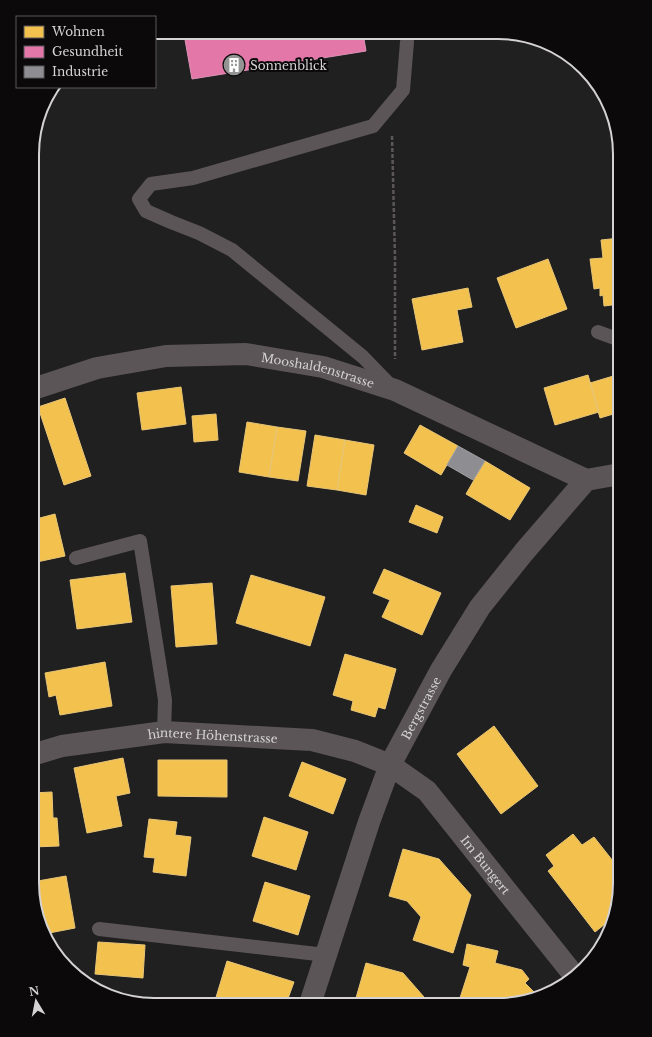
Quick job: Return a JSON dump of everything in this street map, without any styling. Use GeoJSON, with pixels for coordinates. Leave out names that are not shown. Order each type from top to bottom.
{"type":"FeatureCollection","features":[{"type":"Feature","properties":{"kind":"street","name":"Mooshaldenstrasse"},"geometry":{"type":"LineString","coordinates":[[39,386],[97,368],[166,356],[246,354],[323,367],[394,390],[586,480]]}},
{"type":"Feature","properties":{"kind":"street"},"geometry":{"type":"LineString","coordinates":[[586,480],[613,475]]}},
{"type":"Feature","properties":{"kind":"street","name":"Bergstrasse"},"geometry":{"type":"LineString","coordinates":[[312,998],[369,822],[390,765],[441,670],[480,607],[524,552],[586,480]]}},
{"type":"Feature","properties":{"kind":"street","name":"hintere Höhenstrasse"},"geometry":{"type":"LineString","coordinates":[[39,753],[62,746],[164,732],[263,736],[312,740],[355,751],[390,765]]}},
{"type":"Feature","properties":{"kind":"street","name":"Im Bungert"},"geometry":{"type":"LineString","coordinates":[[390,765],[427,791],[571,971]]}},
{"type":"Feature","properties":{"kind":"lane"},"geometry":{"type":"LineString","coordinates":[[394,390],[363,357],[232,250],[199,233],[146,211],[139,199],[151,184],[193,178],[373,126],[403,90],[407,42]]}},
{"type":"Feature","properties":{"kind":"lane"},"geometry":{"type":"LineString","coordinates":[[598,332],[613,337]]}},
{"type":"Feature","properties":{"kind":"lane"},"geometry":{"type":"LineString","coordinates":[[76,558],[140,541],[165,700],[164,732]]}},
{"type":"Feature","properties":{"kind":"lane"},"geometry":{"type":"LineString","coordinates":[[99,929],[326,955]]}},
{"type":"Feature","properties":{"kind":"path"},"geometry":{"type":"LineString","coordinates":[[382,116],[393,137],[395,258],[394,390]]}},
{"type":"Feature","properties":{"kind":"building: Wohnen"},"geometry":{"type":"Polygon","coordinates":[[[613,239],[613,305],[604,306],[603,295],[600,296],[600,288],[594,289],[590,259],[603,258],[601,240],[613,239]]]}},
{"type":"Feature","properties":{"kind":"building: Wohnen"},"geometry":{"type":"Polygon","coordinates":[[[548,259],[567,309],[516,328],[497,278],[548,259]]]}},
{"type":"Feature","properties":{"kind":"building: Wohnen"},"geometry":{"type":"Polygon","coordinates":[[[468,288],[472,307],[457,310],[463,342],[422,350],[412,299],[468,288]]]}},
{"type":"Feature","properties":{"kind":"building: Wohnen"},"geometry":{"type":"Polygon","coordinates":[[[588,375],[599,412],[555,425],[544,388],[588,375]]]}},
{"type":"Feature","properties":{"kind":"building: Wohnen"},"geometry":{"type":"Polygon","coordinates":[[[613,376],[613,414],[600,418],[590,383],[613,376]]]}},
{"type":"Feature","properties":{"kind":"building: Wohnen"},"geometry":{"type":"Polygon","coordinates":[[[181,387],[186,424],[142,430],[137,393],[181,387]]]}},
{"type":"Feature","properties":{"kind":"building: Wohnen"},"geometry":{"type":"Polygon","coordinates":[[[65,398],[91,476],[64,485],[39,407],[65,398]]]}},
{"type":"Feature","properties":{"kind":"building: Wohnen"},"geometry":{"type":"Polygon","coordinates":[[[216,414],[218,440],[194,442],[192,416],[216,414]]]}},
{"type":"Feature","properties":{"kind":"building: Wohnen"},"geometry":{"type":"Polygon","coordinates":[[[247,422],[277,427],[269,477],[239,472],[247,422]]]}},
{"type":"Feature","properties":{"kind":"building: Wohnen"},"geometry":{"type":"Polygon","coordinates":[[[420,425],[458,446],[441,475],[404,453],[420,425]]]}},
{"type":"Feature","properties":{"kind":"building: Wohnen"},"geometry":{"type":"Polygon","coordinates":[[[277,427],[306,431],[298,481],[269,477],[277,427]]]}},
{"type":"Feature","properties":{"kind":"building: Wohnen"},"geometry":{"type":"Polygon","coordinates":[[[315,435],[345,440],[337,490],[307,486],[315,435]]]}},
{"type":"Feature","properties":{"kind":"building: Wohnen"},"geometry":{"type":"Polygon","coordinates":[[[345,440],[374,445],[366,495],[337,490],[345,440]]]}},
{"type":"Feature","properties":{"kind":"building: Wohnen"},"geometry":{"type":"Polygon","coordinates":[[[485,461],[530,488],[510,520],[466,494],[485,461]]]}},
{"type":"Feature","properties":{"kind":"building: Wohnen"},"geometry":{"type":"Polygon","coordinates":[[[416,505],[443,517],[437,533],[409,522],[416,505]]]}},
{"type":"Feature","properties":{"kind":"building: Wohnen"},"geometry":{"type":"Polygon","coordinates":[[[55,514],[65,556],[39,562],[39,518],[55,514]]]}},
{"type":"Feature","properties":{"kind":"building: Wohnen"},"geometry":{"type":"Polygon","coordinates":[[[384,569],[441,593],[422,635],[382,617],[390,600],[373,593],[384,569]]]}},
{"type":"Feature","properties":{"kind":"building: Wohnen"},"geometry":{"type":"Polygon","coordinates":[[[125,573],[132,622],[77,629],[70,580],[125,573]]]}},
{"type":"Feature","properties":{"kind":"building: Wohnen"},"geometry":{"type":"Polygon","coordinates":[[[251,575],[325,597],[310,646],[236,623],[251,575]]]}},
{"type":"Feature","properties":{"kind":"building: Wohnen"},"geometry":{"type":"Polygon","coordinates":[[[212,583],[217,644],[176,647],[171,586],[212,583]]]}},
{"type":"Feature","properties":{"kind":"building: Wohnen"},"geometry":{"type":"Polygon","coordinates":[[[345,654],[396,669],[385,709],[378,707],[375,717],[351,710],[353,701],[333,695],[345,654]]]}},
{"type":"Feature","properties":{"kind":"building: Wohnen"},"geometry":{"type":"Polygon","coordinates":[[[105,662],[112,706],[60,715],[56,695],[49,697],[45,673],[105,662]]]}},
{"type":"Feature","properties":{"kind":"building: Wohnen"},"geometry":{"type":"Polygon","coordinates":[[[494,726],[538,786],[501,814],[457,754],[494,726]]]}},
{"type":"Feature","properties":{"kind":"building: Wohnen"},"geometry":{"type":"Polygon","coordinates":[[[123,758],[130,793],[116,796],[122,826],[87,833],[74,768],[123,758]]]}},
{"type":"Feature","properties":{"kind":"building: Wohnen"},"geometry":{"type":"Polygon","coordinates":[[[158,760],[227,760],[227,797],[158,796],[158,760]]]}},
{"type":"Feature","properties":{"kind":"building: Wohnen"},"geometry":{"type":"Polygon","coordinates":[[[302,762],[346,779],[333,814],[289,796],[302,762]]]}},
{"type":"Feature","properties":{"kind":"building: Wohnen"},"geometry":{"type":"Polygon","coordinates":[[[52,792],[53,818],[57,818],[59,846],[39,847],[39,793],[52,792]]]}},
{"type":"Feature","properties":{"kind":"building: Wohnen"},"geometry":{"type":"Polygon","coordinates":[[[264,817],[308,832],[296,870],[252,856],[264,817]]]}},
{"type":"Feature","properties":{"kind":"building: Wohnen"},"geometry":{"type":"Polygon","coordinates":[[[149,819],[177,822],[175,835],[191,837],[186,876],[153,872],[155,858],[144,857],[149,819]]]}},
{"type":"Feature","properties":{"kind":"building: Wohnen"},"geometry":{"type":"Polygon","coordinates":[[[573,834],[582,845],[594,837],[613,861],[613,891],[611,906],[605,924],[595,932],[548,871],[554,866],[546,855],[573,834]]]}},
{"type":"Feature","properties":{"kind":"building: Wohnen"},"geometry":{"type":"Polygon","coordinates":[[[403,849],[439,859],[471,895],[453,953],[413,940],[421,917],[407,901],[389,896],[403,849]]]}},
{"type":"Feature","properties":{"kind":"building: Wohnen"},"geometry":{"type":"Polygon","coordinates":[[[66,876],[75,928],[50,933],[41,906],[39,881],[66,876]]]}},
{"type":"Feature","properties":{"kind":"building: Wohnen"},"geometry":{"type":"Polygon","coordinates":[[[265,882],[310,896],[298,935],[253,921],[265,882]]]}},
{"type":"Feature","properties":{"kind":"building: Wohnen"},"geometry":{"type":"Polygon","coordinates":[[[98,942],[145,945],[143,978],[95,974],[98,942]]]}},
{"type":"Feature","properties":{"kind":"building: Wohnen"},"geometry":{"type":"Polygon","coordinates":[[[467,944],[498,951],[495,963],[522,970],[529,979],[525,983],[534,992],[506,998],[460,998],[470,967],[463,965],[467,944]]]}},
{"type":"Feature","properties":{"kind":"building: Wohnen"},"geometry":{"type":"Polygon","coordinates":[[[227,961],[294,982],[288,998],[216,998],[227,961]]]}},
{"type":"Feature","properties":{"kind":"building: Wohnen"},"geometry":{"type":"Polygon","coordinates":[[[366,963],[403,973],[425,998],[356,998],[366,963]]]}},
{"type":"Feature","properties":{"kind":"building: Gesundheit","name":"Sonnenblick"},"geometry":{"type":"Polygon","coordinates":[[[185,39],[364,39],[366,51],[192,79],[185,39]]]}},
{"type":"Feature","properties":{"kind":"building: Industrie"},"geometry":{"type":"Polygon","coordinates":[[[458,446],[485,461],[473,480],[447,465],[458,446]]]}},
{"type":"Feature","properties":{"kind":"place","name":"Sonnenblick"},"geometry":{"type":"Point","coordinates":[234,65]}}]}
